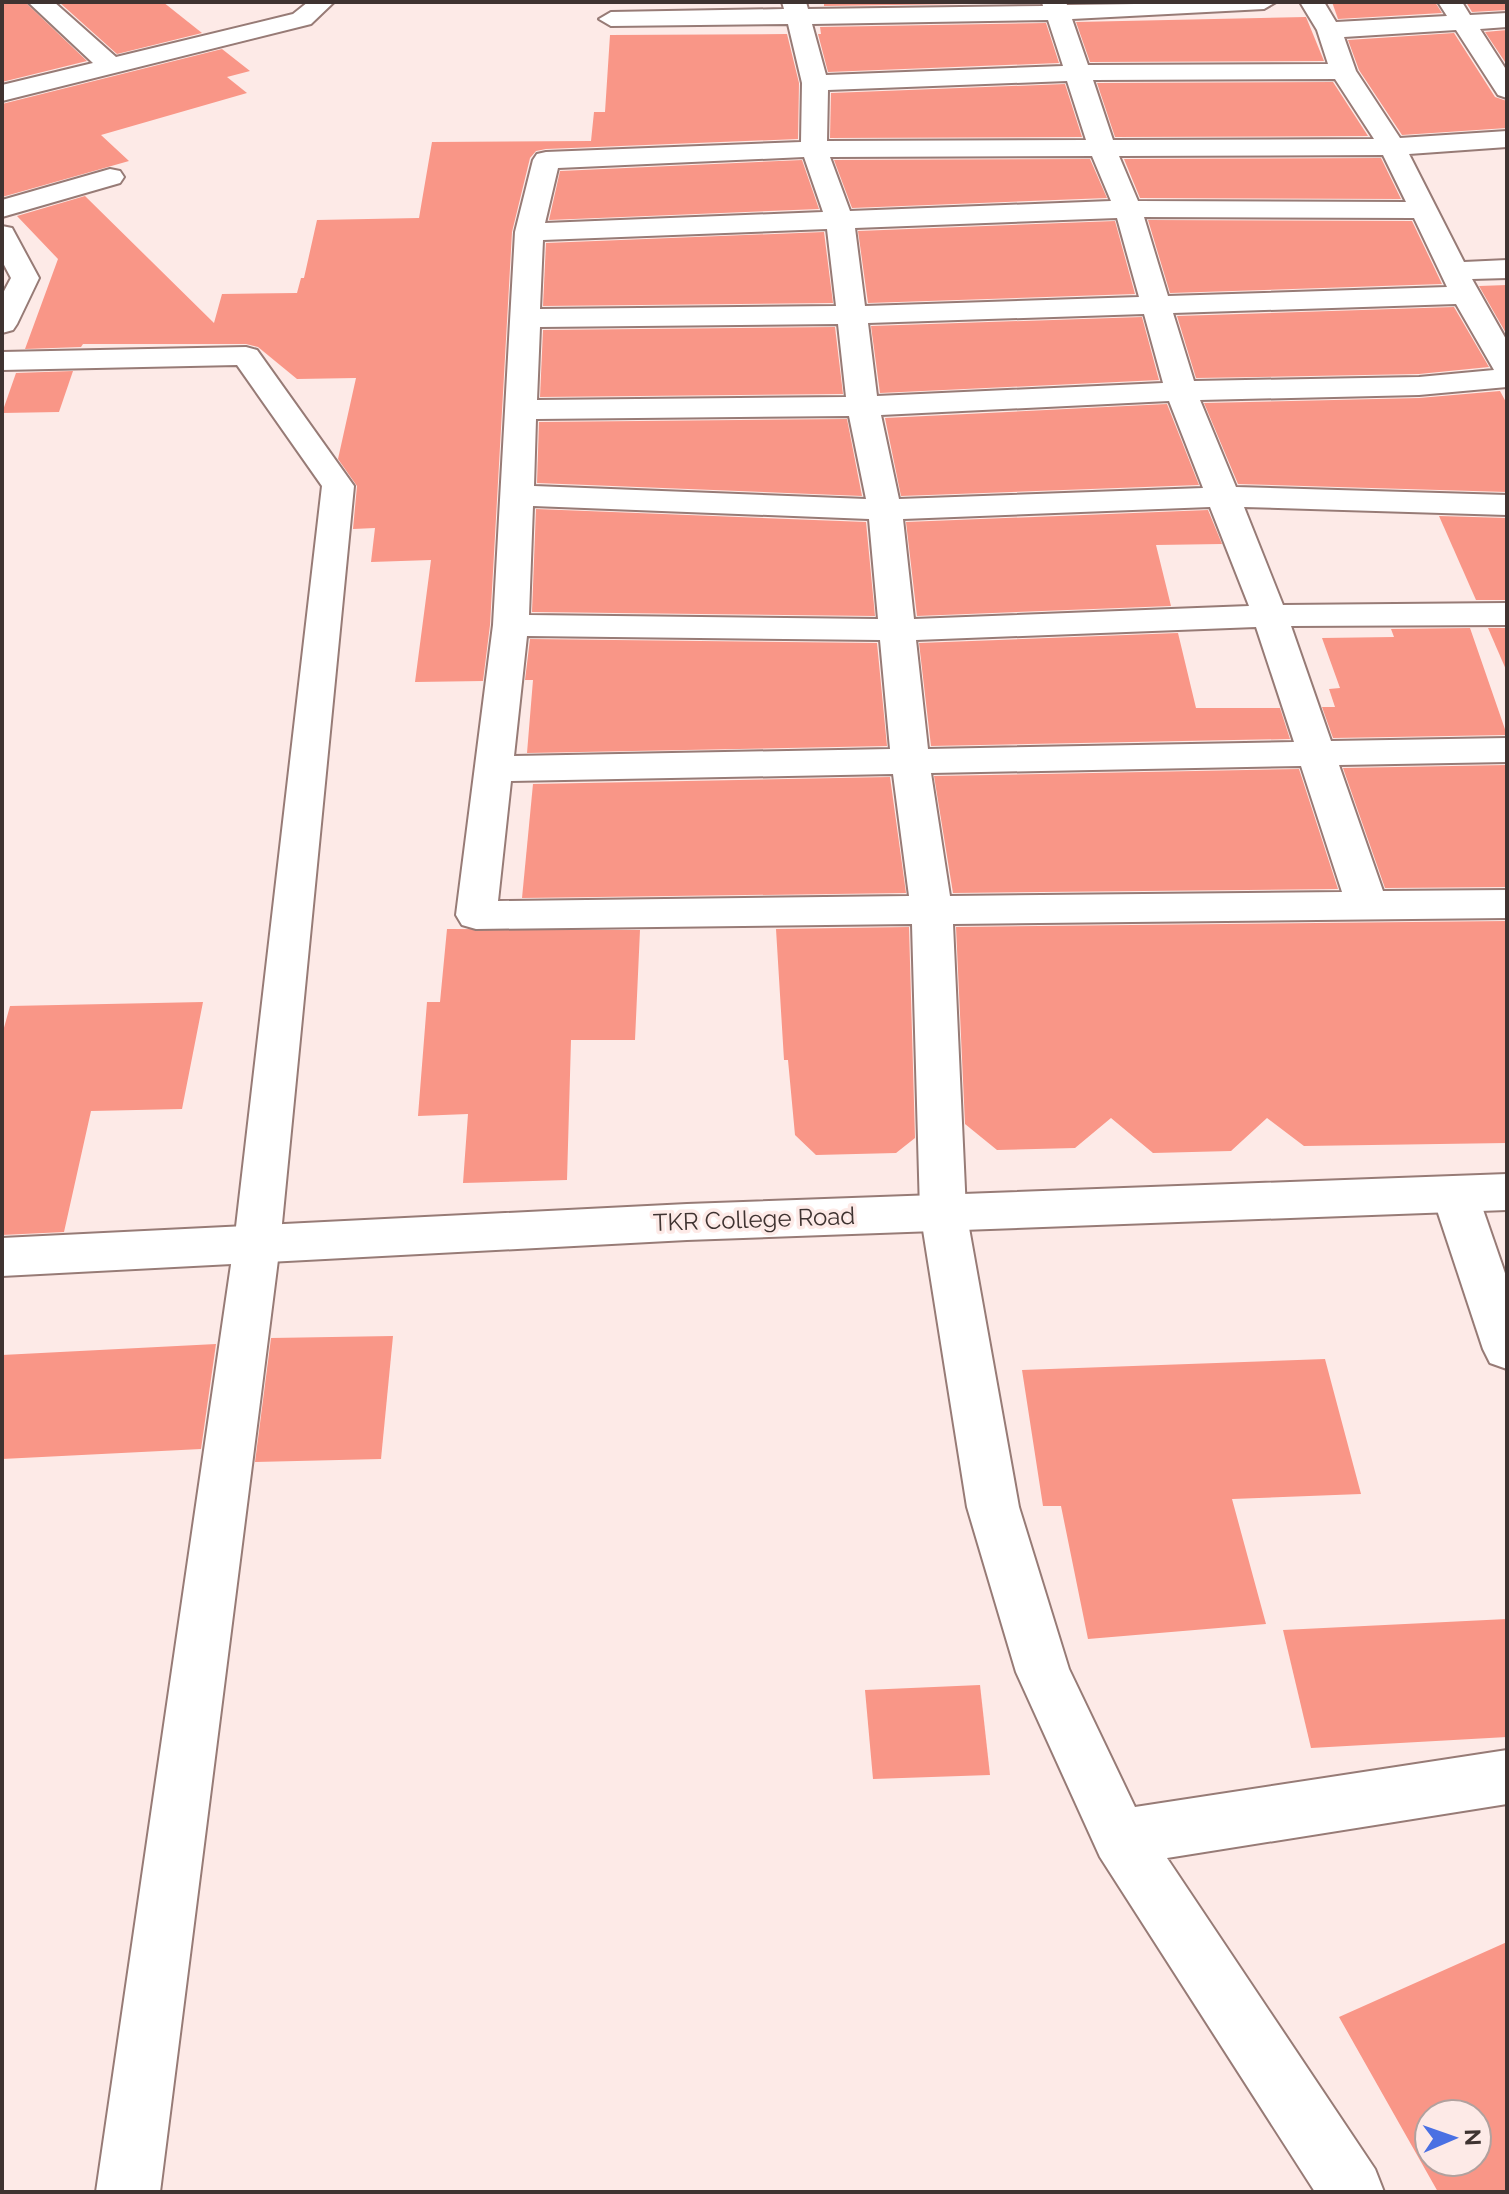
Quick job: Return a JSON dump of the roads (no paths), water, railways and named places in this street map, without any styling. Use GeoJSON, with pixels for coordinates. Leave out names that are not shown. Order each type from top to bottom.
{"type":"FeatureCollection","features":[{"type":"Feature","properties":{"kind":"street"},"geometry":{"type":"LineString","coordinates":[[40,2],[111,66]]}},
{"type":"Feature","properties":{"kind":"street"},"geometry":{"type":"LineString","coordinates":[[2,93],[302,19],[322,2]]}},
{"type":"Feature","properties":{"kind":"street"},"geometry":{"type":"LineString","coordinates":[[611,19],[795,9],[1055,8],[1264,2]]}},
{"type":"Feature","properties":{"kind":"street"},"geometry":{"type":"LineString","coordinates":[[1312,2],[1329,30],[1343,71],[1392,147],[1460,283],[1507,367]]}},
{"type":"Feature","properties":{"kind":"street"},"geometry":{"type":"LineString","coordinates":[[1055,8],[1080,73],[1102,147],[1128,209],[1181,391],[1270,616],[1367,905]]}},
{"type":"Feature","properties":{"kind":"street"},"geometry":{"type":"LineString","coordinates":[[795,9],[815,83],[814,149],[840,221],[855,315],[863,406],[885,510],[900,630],[910,760],[932,913],[943,1211],[993,1507],[1043,1672],[1120,1837],[1352,2192]]}},
{"type":"Feature","properties":{"kind":"street"},"geometry":{"type":"LineString","coordinates":[[1329,30],[1456,12],[1507,20]]}},
{"type":"Feature","properties":{"kind":"street"},"geometry":{"type":"LineString","coordinates":[[1456,12],[1507,90]]}},
{"type":"Feature","properties":{"kind":"street"},"geometry":{"type":"LineString","coordinates":[[815,83],[1080,73],[1343,71]]}},
{"type":"Feature","properties":{"kind":"street"},"geometry":{"type":"LineString","coordinates":[[1507,139],[1392,147],[814,149],[546,160],[529,232],[511,625],[476,915],[932,913],[1507,904]]}},
{"type":"Feature","properties":{"kind":"street"},"geometry":{"type":"LineString","coordinates":[[2,209],[110,177]]}},
{"type":"Feature","properties":{"kind":"street"},"geometry":{"type":"LineString","coordinates":[[529,232],[1128,209],[1426,210]]}},
{"type":"Feature","properties":{"kind":"street"},"geometry":{"type":"LineString","coordinates":[[2,234],[25,278],[2,324]]}},
{"type":"Feature","properties":{"kind":"street"},"geometry":{"type":"LineString","coordinates":[[524,318],[1157,308],[1460,283],[1507,269]]}},
{"type":"Feature","properties":{"kind":"street"},"geometry":{"type":"LineString","coordinates":[[2,361],[246,356],[338,486],[257,1244],[128,2192]]}},
{"type":"Feature","properties":{"kind":"street"},"geometry":{"type":"LineString","coordinates":[[520,410],[863,406],[1294,386],[1419,386],[1507,378]]}},
{"type":"Feature","properties":{"kind":"street"},"geometry":{"type":"LineString","coordinates":[[518,495],[885,510],[1225,497],[1507,505]]}},
{"type":"Feature","properties":{"kind":"street"},"geometry":{"type":"LineString","coordinates":[[511,625],[900,630],[1270,616],[1507,614]]}},
{"type":"Feature","properties":{"kind":"street"},"geometry":{"type":"LineString","coordinates":[[494,769],[1507,750]]}},
{"type":"Feature","properties":{"kind":"street","name":"TKR College Road"},"geometry":{"type":"LineString","coordinates":[[2,1257],[943,1211],[1507,1192]]}},
{"type":"Feature","properties":{"kind":"street"},"geometry":{"type":"LineString","coordinates":[[1455,1195],[1507,1349]]}},
{"type":"Feature","properties":{"kind":"street"},"geometry":{"type":"LineString","coordinates":[[1120,1837],[1507,1777]]}}]}
